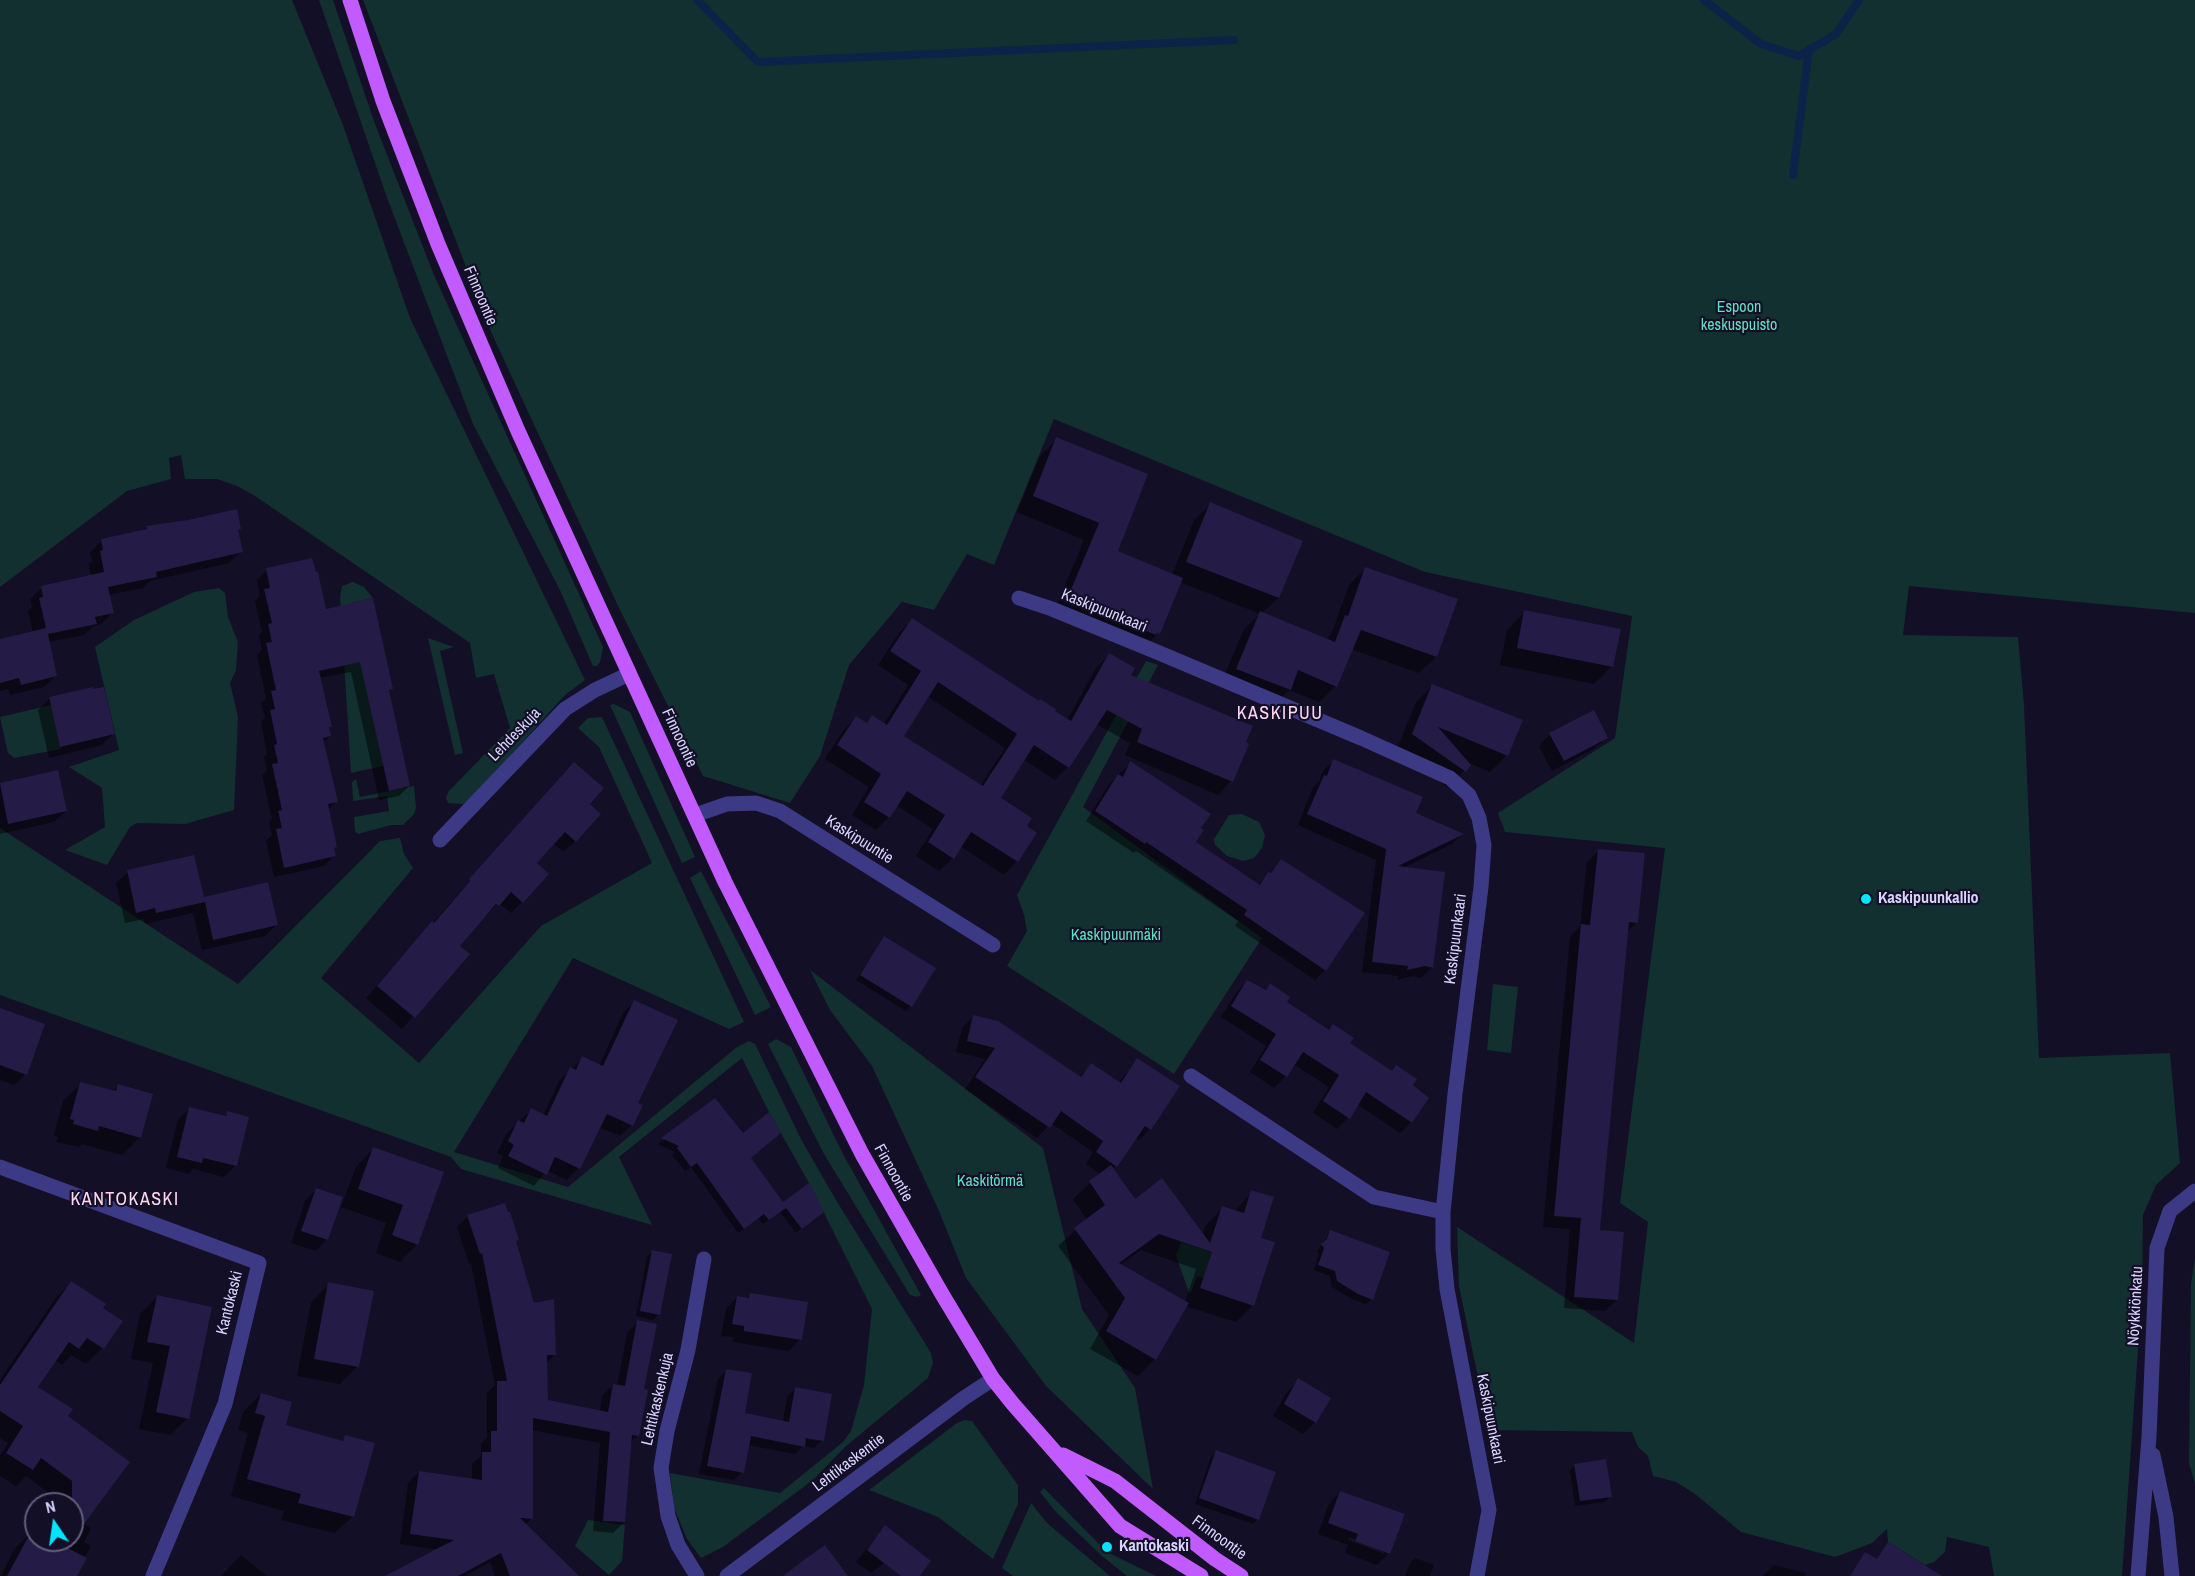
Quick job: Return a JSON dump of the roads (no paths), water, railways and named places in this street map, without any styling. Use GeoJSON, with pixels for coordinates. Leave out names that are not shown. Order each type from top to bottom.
{"type":"FeatureCollection","features":[{"type":"Feature","properties":{"kind":"main road","name":"Finnoontie"},"geometry":{"type":"LineString","coordinates":[[350,0],[383,101],[438,244],[518,431],[725,882],[862,1154],[993,1379],[1013,1404],[1120,1526],[1201,1576]]}},
{"type":"Feature","properties":{"kind":"main road","name":"Finnoontie"},"geometry":{"type":"LineString","coordinates":[[1055,1450],[1115,1481],[1215,1559],[1241,1576]]}},
{"type":"Feature","properties":{"kind":"street","name":"Kaskipuunkaari"},"geometry":{"type":"LineString","coordinates":[[1019,598],[1052,609],[1361,738],[1450,778],[1469,795],[1479,818],[1484,844],[1443,1212],[1443,1249],[1447,1288],[1489,1510],[1477,1576]]}},
{"type":"Feature","properties":{"kind":"street","name":"Lehdeskuja"},"geometry":{"type":"LineString","coordinates":[[440,840],[565,709],[595,690],[629,674]]}},
{"type":"Feature","properties":{"kind":"street","name":"Kaskipuuntie"},"geometry":{"type":"LineString","coordinates":[[695,815],[727,804],[756,804],[780,811],[993,945]]}},
{"type":"Feature","properties":{"kind":"street"},"geometry":{"type":"LineString","coordinates":[[1191,1076],[1374,1197],[1443,1212]]}},
{"type":"Feature","properties":{"kind":"street","name":"Kantokaski"},"geometry":{"type":"LineString","coordinates":[[0,1167],[259,1263],[225,1404],[153,1576]]}},
{"type":"Feature","properties":{"kind":"street","name":"Nöykkiönkatu"},"geometry":{"type":"LineString","coordinates":[[2138,1576],[2149,1437],[2157,1248],[2170,1211],[2195,1191]]}},
{"type":"Feature","properties":{"kind":"street","name":"Lehtikaskenkuja"},"geometry":{"type":"LineString","coordinates":[[698,1576],[678,1545],[668,1516],[661,1468],[667,1431],[688,1350],[704,1259]]}},
{"type":"Feature","properties":{"kind":"street","name":"Lehtikaskentie"},"geometry":{"type":"LineString","coordinates":[[727,1576],[964,1398],[993,1379]]}},
{"type":"Feature","properties":{"kind":"street","name":"Nöykkiönkatu"},"geometry":{"type":"LineString","coordinates":[[2149,1437],[2166,1517],[2172,1576]]}},
{"type":"Feature","properties":{"kind":"waterway"},"geometry":{"type":"LineString","coordinates":[[697,0],[758,62],[1234,40]]}},
{"type":"Feature","properties":{"kind":"waterway"},"geometry":{"type":"LineString","coordinates":[[1704,0],[1761,44],[1799,56],[1836,34],[1859,0]]}},
{"type":"Feature","properties":{"kind":"waterway"},"geometry":{"type":"LineString","coordinates":[[1793,175],[1809,49]]}},
{"type":"Feature","properties":{"kind":"place","name":"Kaskipuunkallio"},"geometry":{"type":"Point","coordinates":[1866,899]}},
{"type":"Feature","properties":{"kind":"place","name":"Kantokaski"},"geometry":{"type":"Point","coordinates":[1107,1547]}},
{"type":"Feature","properties":{"kind":"district","name":"KASKIPUU"},"geometry":{"type":"Point","coordinates":[1280,714]}},
{"type":"Feature","properties":{"kind":"district","name":"KANTOKASKI"},"geometry":{"type":"Point","coordinates":[125,1200]}},
{"type":"Feature","properties":{"kind":"park label","name":"Espoon keskuspuisto"},"geometry":{"type":"Point","coordinates":[1739,317]}},
{"type":"Feature","properties":{"kind":"park label","name":"Kaskipuunmäki"},"geometry":{"type":"Point","coordinates":[1116,936]}},
{"type":"Feature","properties":{"kind":"park label","name":"Kaskitörmä"},"geometry":{"type":"Point","coordinates":[990,1182]}}]}
